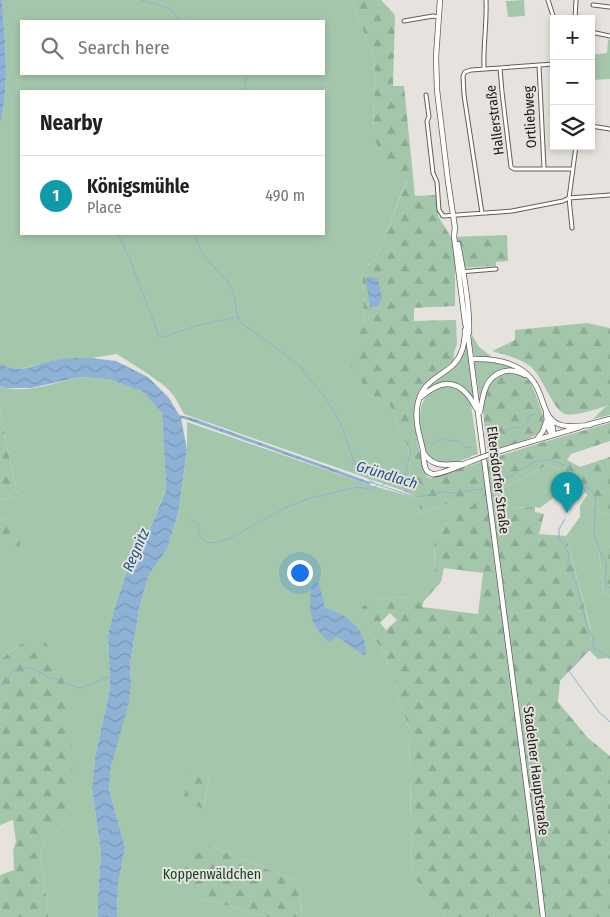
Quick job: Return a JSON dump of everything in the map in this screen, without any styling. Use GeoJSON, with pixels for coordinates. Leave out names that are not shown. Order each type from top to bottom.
{"type":"FeatureCollection","features":[{"type":"Feature","properties":{"kind":"main road","name":"Eltersdorfer Straße"},"geometry":{"type":"LineString","coordinates":[[440,0],[436,56],[437,90],[506,628]]}},
{"type":"Feature","properties":{"kind":"main road","name":"Eltersdorfer Straße"},"geometry":{"type":"LineString","coordinates":[[461,272],[469,322],[468,336]]}},
{"type":"Feature","properties":{"kind":"main road"},"geometry":{"type":"LineString","coordinates":[[464,463],[437,474],[430,474],[424,464],[416,414],[422,390],[458,359],[461,353],[466,326]]}},
{"type":"Feature","properties":{"kind":"main road"},"geometry":{"type":"LineString","coordinates":[[471,359],[502,361],[514,366],[528,376],[538,389],[549,420],[550,432],[553,435]]}},
{"type":"Feature","properties":{"kind":"main road"},"geometry":{"type":"LineString","coordinates":[[479,416],[486,385],[491,378],[504,371],[513,371],[528,376]]}},
{"type":"Feature","properties":{"kind":"main road"},"geometry":{"type":"LineString","coordinates":[[420,398],[435,386],[448,384],[455,386],[471,398],[479,416]]}},
{"type":"Feature","properties":{"kind":"main road"},"geometry":{"type":"LineString","coordinates":[[423,451],[429,460],[434,463],[449,465],[464,463],[610,419]]}},
{"type":"Feature","properties":{"kind":"main road"},"geometry":{"type":"LineString","coordinates":[[549,420],[565,425],[590,425]]}},
{"type":"Feature","properties":{"kind":"main road"},"geometry":{"type":"LineString","coordinates":[[536,440],[549,420]]}},
{"type":"Feature","properties":{"kind":"main road","name":"Stadelner Hauptstraße"},"geometry":{"type":"LineString","coordinates":[[506,628],[543,917]]}},
{"type":"Feature","properties":{"kind":"street"},"geometry":{"type":"LineString","coordinates":[[484,69],[486,0]]}},
{"type":"Feature","properties":{"kind":"street"},"geometry":{"type":"LineString","coordinates":[[548,0],[553,15]]}},
{"type":"Feature","properties":{"kind":"street"},"geometry":{"type":"LineString","coordinates":[[575,15],[576,0]]}},
{"type":"Feature","properties":{"kind":"street"},"geometry":{"type":"LineString","coordinates":[[593,5],[610,7]]}},
{"type":"Feature","properties":{"kind":"street"},"geometry":{"type":"LineString","coordinates":[[404,22],[433,16],[438,17]]}},
{"type":"Feature","properties":{"kind":"street"},"geometry":{"type":"LineString","coordinates":[[595,33],[610,36]]}},
{"type":"Feature","properties":{"kind":"street"},"geometry":{"type":"LineString","coordinates":[[482,214],[464,95],[463,76],[468,70],[550,65]]}},
{"type":"Feature","properties":{"kind":"street","name":"Ortliebweg"},"geometry":{"type":"LineString","coordinates":[[539,66],[544,168]]}},
{"type":"Feature","properties":{"kind":"street","name":"Hallerstraße"},"geometry":{"type":"LineString","coordinates":[[500,68],[511,167],[514,169],[572,169]]}},
{"type":"Feature","properties":{"kind":"street"},"geometry":{"type":"LineString","coordinates":[[426,95],[429,117],[427,121],[434,173],[437,182],[439,210],[443,216],[512,211],[563,201],[569,198],[610,194]]}},
{"type":"Feature","properties":{"kind":"street"},"geometry":{"type":"LineString","coordinates":[[595,127],[610,129]]}},
{"type":"Feature","properties":{"kind":"street"},"geometry":{"type":"LineString","coordinates":[[572,228],[569,198],[575,150]]}},
{"type":"Feature","properties":{"kind":"street"},"geometry":{"type":"LineString","coordinates":[[461,272],[496,269]]}},
{"type":"Feature","properties":{"kind":"green space"},"geometry":{"type":"Polygon","coordinates":[[[2,0],[351,0],[375,62],[373,135],[398,164],[407,180],[375,260],[362,269],[364,319],[351,365],[371,396],[389,404],[408,447],[410,472],[404,491],[184,414],[174,396],[166,387],[117,354],[57,360],[14,370],[0,363],[0,125],[6,79],[2,0]]]}},
{"type":"Feature","properties":{"kind":"green space"},"geometry":{"type":"Polygon","coordinates":[[[351,0],[381,0],[395,15],[393,86],[404,86],[415,196],[437,195],[438,216],[451,237],[507,235],[508,261],[496,262],[496,266],[455,268],[455,306],[414,308],[414,321],[456,320],[457,344],[454,360],[432,376],[421,387],[415,403],[416,434],[427,477],[434,477],[610,423],[610,441],[571,454],[567,460],[580,467],[610,457],[610,514],[603,516],[576,480],[549,464],[498,491],[497,497],[505,508],[535,507],[535,512],[544,514],[539,534],[566,536],[592,636],[589,650],[560,681],[558,702],[588,738],[610,756],[610,917],[445,917],[412,875],[409,728],[383,649],[362,626],[362,607],[376,599],[410,597],[435,570],[434,537],[465,507],[472,506],[476,499],[458,500],[419,514],[420,499],[404,491],[410,472],[408,447],[389,404],[371,396],[350,365],[364,319],[362,269],[375,260],[407,181],[398,164],[384,162],[373,135],[375,62],[351,0]],[[444,568],[441,582],[424,601],[422,607],[478,614],[483,573],[444,568]],[[390,613],[380,623],[386,630],[397,620],[390,613]]]}},
{"type":"Feature","properties":{"kind":"green space"},"geometry":{"type":"Polygon","coordinates":[[[524,0],[525,16],[508,17],[506,1],[524,0]]]}},
{"type":"Feature","properties":{"kind":"green space"},"geometry":{"type":"Polygon","coordinates":[[[610,39],[610,79],[595,80],[595,54],[607,53],[608,41],[610,39]]]}},
{"type":"Feature","properties":{"kind":"green space"},"geometry":{"type":"Polygon","coordinates":[[[587,323],[610,328],[610,405],[594,410],[569,415],[565,414],[556,406],[540,378],[531,367],[517,359],[492,351],[515,340],[515,330],[587,323]]]}},
{"type":"Feature","properties":{"kind":"green space"},"geometry":{"type":"Polygon","coordinates":[[[472,335],[479,347],[492,357],[474,355],[472,335]]]}},
{"type":"Feature","properties":{"kind":"green space"},"geometry":{"type":"Polygon","coordinates":[[[466,337],[474,398],[464,389],[452,383],[440,383],[427,389],[452,368],[466,337]]]}},
{"type":"Feature","properties":{"kind":"green space"},"geometry":{"type":"Polygon","coordinates":[[[474,361],[495,361],[512,367],[491,375],[483,387],[480,401],[474,361]]]}},
{"type":"Feature","properties":{"kind":"green space"},"geometry":{"type":"Polygon","coordinates":[[[510,373],[522,376],[530,383],[541,409],[542,425],[539,432],[529,438],[488,451],[484,416],[486,393],[490,383],[498,377],[510,373]]]}},
{"type":"Feature","properties":{"kind":"green space"},"geometry":{"type":"Polygon","coordinates":[[[79,377],[109,379],[143,392],[162,413],[166,489],[149,531],[136,550],[128,568],[108,635],[110,688],[95,757],[92,788],[101,853],[98,917],[48,917],[40,854],[45,841],[68,820],[21,644],[0,660],[0,549],[5,546],[12,521],[0,518],[0,500],[17,496],[0,411],[0,386],[29,389],[79,377]]]}},
{"type":"Feature","properties":{"kind":"green space"},"geometry":{"type":"Polygon","coordinates":[[[449,386],[462,393],[471,405],[478,454],[457,462],[442,463],[430,458],[425,452],[420,431],[420,413],[422,405],[431,392],[449,386]]]}},
{"type":"Feature","properties":{"kind":"green space"},"geometry":{"type":"Polygon","coordinates":[[[610,405],[610,415],[593,419],[605,407],[610,405]]]}},
{"type":"Feature","properties":{"kind":"green space"},"geometry":{"type":"Polygon","coordinates":[[[0,411],[17,496],[0,500],[0,411]]]}},
{"type":"Feature","properties":{"kind":"green space"},"geometry":{"type":"Polygon","coordinates":[[[187,422],[370,485],[420,499],[419,514],[458,500],[477,498],[472,506],[465,507],[434,537],[435,570],[410,597],[376,599],[362,626],[383,649],[409,728],[412,875],[445,917],[302,917],[300,883],[199,841],[190,846],[196,897],[268,917],[117,917],[118,885],[125,847],[109,789],[111,767],[131,683],[130,664],[140,604],[149,575],[167,549],[178,514],[187,450],[187,422]],[[319,584],[330,643],[336,637],[345,641],[363,655],[343,616],[325,607],[319,584]],[[197,765],[203,809],[210,776],[201,772],[197,765]]]}},
{"type":"Feature","properties":{"kind":"green space"},"geometry":{"type":"Polygon","coordinates":[[[549,464],[576,480],[540,508],[505,508],[497,497],[498,491],[549,464]]]}},
{"type":"Feature","properties":{"kind":"green space"},"geometry":{"type":"Polygon","coordinates":[[[587,495],[603,516],[610,514],[610,546],[599,552],[603,592],[610,596],[610,659],[598,659],[589,650],[592,636],[590,626],[566,536],[580,517],[580,506],[587,495]]]}},
{"type":"Feature","properties":{"kind":"green space"},"geometry":{"type":"Polygon","coordinates":[[[0,518],[12,521],[19,529],[20,547],[15,551],[5,546],[0,549],[0,518]]]}},
{"type":"Feature","properties":{"kind":"green space"},"geometry":{"type":"Polygon","coordinates":[[[610,546],[610,596],[603,592],[599,552],[610,546]]]}},
{"type":"Feature","properties":{"kind":"green space"},"geometry":{"type":"Polygon","coordinates":[[[43,636],[66,686],[73,757],[68,820],[45,841],[40,854],[48,917],[0,917],[0,875],[14,870],[13,850],[16,842],[13,820],[0,825],[0,660],[21,644],[43,636]]]}},
{"type":"Feature","properties":{"kind":"green space"},"geometry":{"type":"Polygon","coordinates":[[[198,764],[201,772],[210,775],[203,809],[184,797],[189,772],[198,764]]]}},
{"type":"Feature","properties":{"kind":"green space","name":"Koppenwäldchen"},"geometry":{"type":"Polygon","coordinates":[[[199,841],[300,883],[302,917],[268,917],[196,897],[185,886],[183,878],[190,846],[199,841]]]}},
{"type":"Feature","properties":{"kind":"water"},"geometry":{"type":"Polygon","coordinates":[[[0,0],[2,0],[6,79],[0,125],[0,0]]]}},
{"type":"Feature","properties":{"kind":"water"},"geometry":{"type":"Polygon","coordinates":[[[367,276],[378,279],[382,298],[378,306],[370,307],[366,282],[367,276]]]}},
{"type":"Feature","properties":{"kind":"water","name":"Regnitz"},"geometry":{"type":"Polygon","coordinates":[[[91,358],[116,361],[148,377],[169,398],[179,415],[370,482],[370,485],[181,418],[187,450],[178,514],[167,549],[149,575],[140,604],[130,664],[129,702],[111,767],[109,789],[125,847],[118,885],[117,917],[98,917],[101,853],[92,788],[95,757],[110,688],[108,635],[114,610],[128,568],[136,550],[149,531],[166,490],[162,413],[143,392],[109,379],[79,377],[32,388],[7,388],[0,386],[0,363],[13,369],[20,369],[60,359],[91,358]]]}},
{"type":"Feature","properties":{"kind":"water"},"geometry":{"type":"Polygon","coordinates":[[[319,583],[325,607],[349,619],[357,627],[365,642],[366,654],[363,655],[336,637],[330,643],[318,630],[310,611],[312,585],[319,583]]]}},
{"type":"Feature","properties":{"kind":"waterway"},"geometry":{"type":"LineString","coordinates":[[141,0],[171,9],[179,20]]}},
{"type":"Feature","properties":{"kind":"waterway"},"geometry":{"type":"LineString","coordinates":[[244,90],[247,75]]}},
{"type":"Feature","properties":{"kind":"waterway"},"geometry":{"type":"LineString","coordinates":[[118,235],[129,257],[159,336],[163,337],[196,326],[237,317]]}},
{"type":"Feature","properties":{"kind":"waterway"},"geometry":{"type":"LineString","coordinates":[[195,235],[205,257],[232,289],[241,323],[302,368],[325,397],[341,424],[355,465],[374,483]]}},
{"type":"Feature","properties":{"kind":"waterway"},"geometry":{"type":"LineString","coordinates":[[491,441],[507,430],[523,426],[529,416],[535,414]]}},
{"type":"Feature","properties":{"kind":"waterway"},"geometry":{"type":"LineString","coordinates":[[432,445],[442,438],[450,441],[460,441],[466,448],[472,447]]}},
{"type":"Feature","properties":{"kind":"waterway"},"geometry":{"type":"LineString","coordinates":[[381,486],[391,478],[406,474],[411,452]]}},
{"type":"Feature","properties":{"kind":"waterway","name":"Gründlach"},"geometry":{"type":"LineString","coordinates":[[370,482],[420,497],[444,492],[453,493],[494,487],[534,462],[542,460],[551,460],[564,465],[596,495],[594,535],[606,562],[606,584],[610,588]]}},
{"type":"Feature","properties":{"kind":"waterway"},"geometry":{"type":"LineString","coordinates":[[257,523],[287,507],[310,498],[358,487],[372,490],[377,485]]}},
{"type":"Feature","properties":{"kind":"waterway","name":"Gründlach"},"geometry":{"type":"LineString","coordinates":[[570,510],[577,499],[589,488]]}},
{"type":"Feature","properties":{"kind":"waterway","name":"Gründlach"},"geometry":{"type":"LineString","coordinates":[[565,519],[559,529],[559,538],[569,554],[568,565],[577,585],[587,626],[593,638],[593,648],[610,657]]}},
{"type":"Feature","properties":{"kind":"waterway"},"geometry":{"type":"LineString","coordinates":[[191,520],[198,523],[201,538],[206,542],[212,543],[228,539],[255,524]]}},
{"type":"Feature","properties":{"kind":"waterway"},"geometry":{"type":"LineString","coordinates":[[592,647],[569,671],[598,711],[610,722]]}},
{"type":"Feature","properties":{"kind":"waterway"},"geometry":{"type":"LineString","coordinates":[[0,686],[6,683],[11,672],[19,667],[29,668],[49,678],[62,680]]}},
{"type":"Feature","properties":{"kind":"waterway"},"geometry":{"type":"LineString","coordinates":[[67,683],[81,688],[111,676]]}},
{"type":"Feature","properties":{"kind":"place","name":"Königsmühle"},"geometry":{"type":"Point","coordinates":[567,513]}}]}
